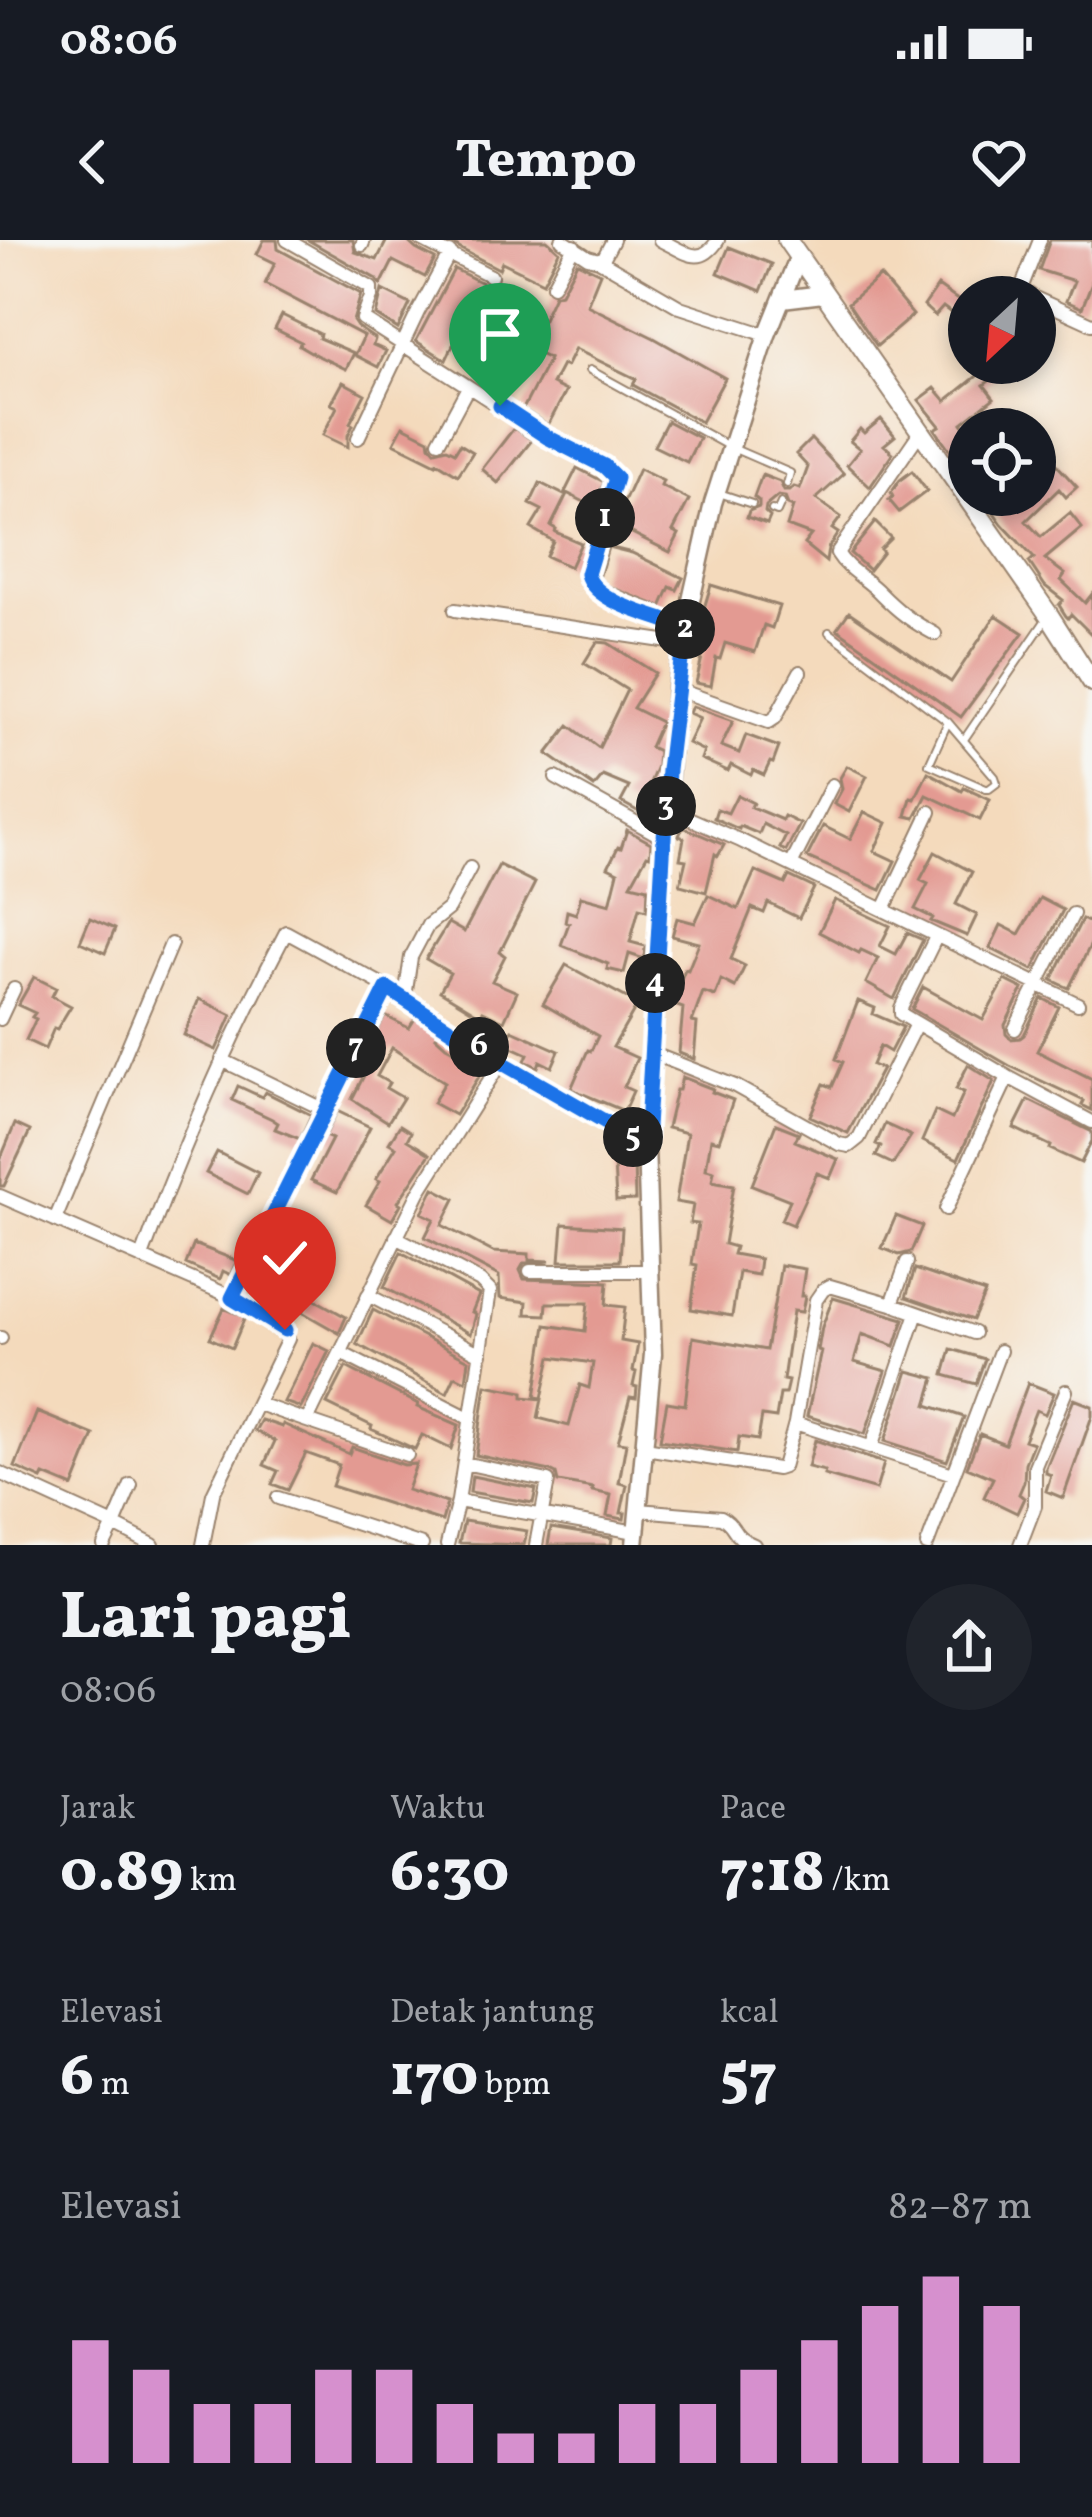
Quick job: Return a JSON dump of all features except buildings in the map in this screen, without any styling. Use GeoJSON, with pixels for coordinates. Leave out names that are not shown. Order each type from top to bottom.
{"type":"FeatureCollection","features":[{"type":"Feature","properties":{"kind":"main road"},"geometry":{"type":"LineString","coordinates":[[787,240],[1089,668]]}},
{"type":"Feature","properties":{"kind":"main road"},"geometry":{"type":"LineString","coordinates":[[635,1539],[653,1354],[646,1145],[676,689],[716,491],[767,335],[799,258]]}},
{"type":"Feature","properties":{"kind":"main road"},"geometry":{"type":"LineString","coordinates":[[782,299],[823,294]]}},
{"type":"Feature","properties":{"kind":"street"},"geometry":{"type":"LineString","coordinates":[[287,240],[370,288],[363,319],[547,437],[610,471],[615,485],[587,580],[598,593],[684,635]]}},
{"type":"Feature","properties":{"kind":"street"},"geometry":{"type":"LineString","coordinates":[[421,240],[444,247],[491,276]]}},
{"type":"Feature","properties":{"kind":"street"},"geometry":{"type":"LineString","coordinates":[[599,260],[613,240]]}},
{"type":"Feature","properties":{"kind":"street"},"geometry":{"type":"LineString","coordinates":[[660,240],[702,256],[718,240]]}},
{"type":"Feature","properties":{"kind":"street"},"geometry":{"type":"LineString","coordinates":[[1026,276],[1040,240]]}},
{"type":"Feature","properties":{"kind":"street"},"geometry":{"type":"LineString","coordinates":[[553,285],[568,243],[680,307],[767,335]]}},
{"type":"Feature","properties":{"kind":"street"},"geometry":{"type":"LineString","coordinates":[[358,438],[404,345],[444,247]]}},
{"type":"Feature","properties":{"kind":"street"},"geometry":{"type":"LineString","coordinates":[[1056,307],[1091,322]]}},
{"type":"Feature","properties":{"kind":"street"},"geometry":{"type":"LineString","coordinates":[[439,441],[468,387]]}},
{"type":"Feature","properties":{"kind":"street"},"geometry":{"type":"LineString","coordinates":[[920,432],[837,555],[896,611],[935,634]]}},
{"type":"Feature","properties":{"kind":"street"},"geometry":{"type":"LineString","coordinates":[[455,610],[684,635]]}},
{"type":"Feature","properties":{"kind":"street"},"geometry":{"type":"LineString","coordinates":[[676,689],[770,722],[800,671]]}},
{"type":"Feature","properties":{"kind":"street"},"geometry":{"type":"LineString","coordinates":[[556,778],[664,838]]}},
{"type":"Feature","properties":{"kind":"street"},"geometry":{"type":"LineString","coordinates":[[791,865],[832,785]]}},
{"type":"Feature","properties":{"kind":"street"},"geometry":{"type":"LineString","coordinates":[[666,808],[1078,1004]]}},
{"type":"Feature","properties":{"kind":"street"},"geometry":{"type":"LineString","coordinates":[[884,909],[930,812]]}},
{"type":"Feature","properties":{"kind":"street"},"geometry":{"type":"LineString","coordinates":[[405,997],[411,957],[432,921],[448,909],[470,868]]}},
{"type":"Feature","properties":{"kind":"street"},"geometry":{"type":"LineString","coordinates":[[1016,1029],[1073,914]]}},
{"type":"Feature","properties":{"kind":"street"},"geometry":{"type":"LineString","coordinates":[[142,1257],[240,1019],[286,932],[405,997],[501,1062],[646,1145]]}},
{"type":"Feature","properties":{"kind":"street"},"geometry":{"type":"LineString","coordinates":[[936,937],[901,1014],[1092,1122]]}},
{"type":"Feature","properties":{"kind":"street"},"geometry":{"type":"LineString","coordinates":[[55,1220],[171,944]]}},
{"type":"Feature","properties":{"kind":"street"},"geometry":{"type":"LineString","coordinates":[[0,1019],[14,988]]}},
{"type":"Feature","properties":{"kind":"street"},"geometry":{"type":"LineString","coordinates":[[232,1298],[387,988]]}},
{"type":"Feature","properties":{"kind":"street"},"geometry":{"type":"LineString","coordinates":[[651,1053],[735,1086],[849,1146],[859,1138],[916,1024]]}},
{"type":"Feature","properties":{"kind":"street"},"geometry":{"type":"LineString","coordinates":[[222,1060],[325,1110]]}},
{"type":"Feature","properties":{"kind":"street"},"geometry":{"type":"LineString","coordinates":[[308,1421],[427,1179],[501,1062]]}},
{"type":"Feature","properties":{"kind":"street"},"geometry":{"type":"LineString","coordinates":[[946,1209],[1009,1077]]}},
{"type":"Feature","properties":{"kind":"street"},"geometry":{"type":"LineString","coordinates":[[0,1196],[232,1298],[287,1333],[213,1494],[202,1545]]}},
{"type":"Feature","properties":{"kind":"street"},"geometry":{"type":"LineString","coordinates":[[396,1237],[487,1286],[490,1292],[458,1502],[447,1545]]}},
{"type":"Feature","properties":{"kind":"street"},"geometry":{"type":"LineString","coordinates":[[892,1304],[907,1262]]}},
{"type":"Feature","properties":{"kind":"street"},"geometry":{"type":"LineString","coordinates":[[530,1271],[651,1271]]}},
{"type":"Feature","properties":{"kind":"street"},"geometry":{"type":"LineString","coordinates":[[645,1448],[780,1468],[795,1424],[816,1300],[833,1286],[974,1333]]}},
{"type":"Feature","properties":{"kind":"street"},"geometry":{"type":"LineString","coordinates":[[368,1295],[481,1354]]}},
{"type":"Feature","properties":{"kind":"street"},"geometry":{"type":"LineString","coordinates":[[871,1448],[917,1313]]}},
{"type":"Feature","properties":{"kind":"street"},"geometry":{"type":"LineString","coordinates":[[927,1545],[1000,1351]]}},
{"type":"Feature","properties":{"kind":"street"},"geometry":{"type":"LineString","coordinates":[[341,1353],[471,1419]]}},
{"type":"Feature","properties":{"kind":"street"},"geometry":{"type":"LineString","coordinates":[[1020,1545],[1035,1506],[1035,1466],[1066,1391]]}},
{"type":"Feature","properties":{"kind":"street"},"geometry":{"type":"LineString","coordinates":[[258,1404],[407,1455]]}},
{"type":"Feature","properties":{"kind":"street"},"geometry":{"type":"LineString","coordinates":[[795,1424],[953,1474]]}},
{"type":"Feature","properties":{"kind":"street"},"geometry":{"type":"LineString","coordinates":[[464,1463],[547,1480],[536,1545]]}},
{"type":"Feature","properties":{"kind":"street"},"geometry":{"type":"LineString","coordinates":[[0,1473],[153,1545]]}},
{"type":"Feature","properties":{"kind":"street"},"geometry":{"type":"LineString","coordinates":[[104,1545],[131,1484]]}},
{"type":"Feature","properties":{"kind":"street"},"geometry":{"type":"LineString","coordinates":[[278,1498],[422,1545]]}},
{"type":"Feature","properties":{"kind":"street"},"geometry":{"type":"LineString","coordinates":[[458,1502],[635,1539]]}},
{"type":"Feature","properties":{"kind":"street"},"geometry":{"type":"LineString","coordinates":[[639,1510],[722,1517],[747,1542]]}},
{"type":"Feature","properties":{"kind":"lane"},"geometry":{"type":"LineString","coordinates":[[590,370],[730,447],[790,473],[787,484]]}},
{"type":"Feature","properties":{"kind":"lane"},"geometry":{"type":"LineString","coordinates":[[716,491],[752,504]]}},
{"type":"Feature","properties":{"kind":"lane"},"geometry":{"type":"LineString","coordinates":[[772,510],[777,512],[781,502]]}},
{"type":"Feature","properties":{"kind":"lane"},"geometry":{"type":"LineString","coordinates":[[964,738],[1049,615]]}},
{"type":"Feature","properties":{"kind":"lane"},"geometry":{"type":"LineString","coordinates":[[829,632],[948,722],[997,784],[989,789],[929,764],[948,722]]}},
{"type":"Feature","properties":{"kind":"route"},"geometry":{"type":"LineString","coordinates":[[285,1330],[232,1298],[387,988],[501,1062],[646,1145],[668,770],[685,627],[607,598],[590,585],[587,574],[616,478],[604,466],[500,406]]}}]}
